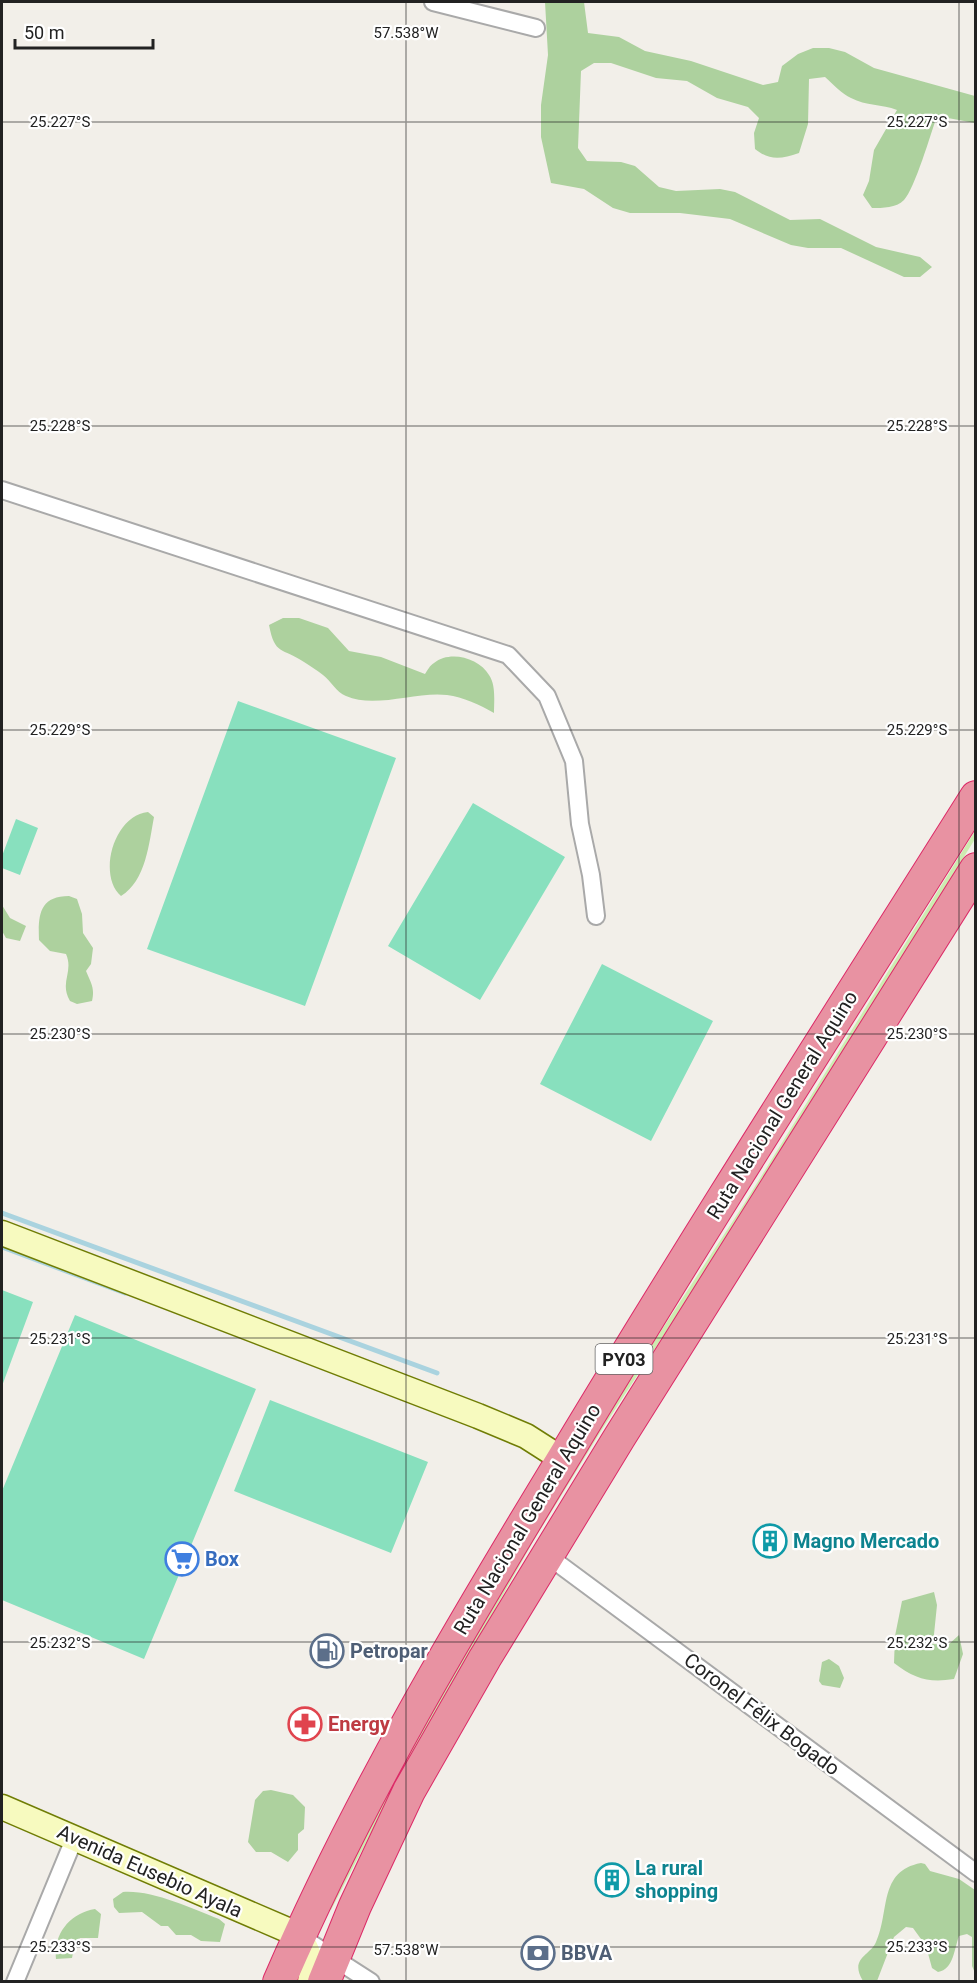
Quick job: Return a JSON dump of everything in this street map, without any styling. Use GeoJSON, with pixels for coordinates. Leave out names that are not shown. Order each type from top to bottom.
{"type":"FeatureCollection","features":[{"type":"Feature","properties":{"kind":"highway","name":"Ruta Nacional General Aquino"},"geometry":{"type":"LineString","coordinates":[[279,1982],[353,1821],[463,1623],[562,1459],[975,797]]}},
{"type":"Feature","properties":{"kind":"highway","name":"Ruta Nacional General Aquino"},"geometry":{"type":"LineString","coordinates":[[329,1970],[355,1906],[409,1791],[548,1556],[975,869]]}},
{"type":"Feature","properties":{"kind":"street"},"geometry":{"type":"LineString","coordinates":[[433,2],[536,28]]}},
{"type":"Feature","properties":{"kind":"street"},"geometry":{"type":"LineString","coordinates":[[2,490],[508,655],[547,696],[574,761],[580,824],[591,874],[596,916]]}},
{"type":"Feature","properties":{"kind":"street"},"geometry":{"type":"LineString","coordinates":[[2,1233],[478,1416],[526,1436],[562,1459]]}},
{"type":"Feature","properties":{"kind":"street","name":"Coronel Félix Bogado"},"geometry":{"type":"LineString","coordinates":[[548,1556],[975,1873]]}},
{"type":"Feature","properties":{"kind":"street","name":"Avenida Eusebio Ayala"},"geometry":{"type":"LineString","coordinates":[[2,1807],[299,1935]]}},
{"type":"Feature","properties":{"kind":"street"},"geometry":{"type":"LineString","coordinates":[[15,1982],[75,1838]]}},
{"type":"Feature","properties":{"kind":"street"},"geometry":{"type":"LineString","coordinates":[[299,1935],[329,1970],[371,1982]]}},
{"type":"Feature","properties":{"kind":"street"},"geometry":{"type":"LineString","coordinates":[[299,1935],[312,1959],[313,1969],[310,1982]]}},
{"type":"Feature","properties":{"kind":"green space"},"geometry":{"type":"Polygon","coordinates":[[[545,2],[584,2],[588,33],[619,37],[645,51],[691,61],[763,85],[778,82],[782,66],[798,54],[813,48],[829,48],[845,52],[874,68],[975,96],[975,123],[937,116],[918,173],[904,200],[885,208],[872,208],[863,195],[869,181],[874,150],[897,110],[851,98],[825,77],[809,79],[808,124],[799,153],[781,158],[771,157],[755,149],[754,133],[759,118],[748,107],[717,98],[687,81],[656,78],[611,63],[594,63],[581,71],[578,148],[587,161],[621,162],[635,166],[659,187],[676,191],[720,189],[735,192],[790,220],[820,219],[876,247],[920,257],[932,267],[920,277],[904,277],[841,248],[808,248],[791,245],[730,219],[680,213],[630,213],[613,208],[584,189],[551,183],[541,137],[541,105],[548,55],[545,2]]]}},
{"type":"Feature","properties":{"kind":"green space"},"geometry":{"type":"Polygon","coordinates":[[[283,618],[299,618],[328,628],[349,651],[381,657],[425,674],[431,665],[441,659],[456,657],[471,660],[484,669],[493,683],[494,713],[471,702],[447,695],[435,694],[370,701],[346,696],[318,671],[277,646],[269,625],[283,618]]]}},
{"type":"Feature","properties":{"kind":"green space"},"geometry":{"type":"Polygon","coordinates":[[[238,701],[396,758],[305,1006],[147,949],[238,701]]]}},
{"type":"Feature","properties":{"kind":"green space"},"geometry":{"type":"Polygon","coordinates":[[[473,803],[565,857],[480,1000],[388,946],[473,803]]]}},
{"type":"Feature","properties":{"kind":"green space"},"geometry":{"type":"Polygon","coordinates":[[[148,812],[154,817],[145,861],[136,881],[121,896],[110,874],[113,847],[126,823],[148,812]]]}},
{"type":"Feature","properties":{"kind":"green space"},"geometry":{"type":"Polygon","coordinates":[[[16,819],[38,828],[20,875],[2,868],[2,856],[16,819]]]}},
{"type":"Feature","properties":{"kind":"green space"},"geometry":{"type":"Polygon","coordinates":[[[975,831],[975,839],[748,1206],[601,1431],[534,1540],[399,1779],[331,1910],[329,1908],[395,1777],[530,1538],[597,1429],[744,1204],[975,831]]]}},
{"type":"Feature","properties":{"kind":"green space"},"geometry":{"type":"Polygon","coordinates":[[[69,896],[77,899],[82,914],[83,933],[93,948],[91,964],[86,971],[93,989],[92,1001],[77,1004],[70,1001],[67,994],[68,960],[66,954],[50,951],[39,940],[42,909],[52,900],[69,896]]]}},
{"type":"Feature","properties":{"kind":"green space"},"geometry":{"type":"Polygon","coordinates":[[[2,905],[10,918],[26,926],[20,941],[6,938],[2,931],[2,905]]]}},
{"type":"Feature","properties":{"kind":"green space"},"geometry":{"type":"Polygon","coordinates":[[[602,964],[713,1021],[651,1141],[540,1084],[602,964]]]}},
{"type":"Feature","properties":{"kind":"green space"},"geometry":{"type":"Polygon","coordinates":[[[2,1290],[33,1302],[2,1386],[2,1290]]]}},
{"type":"Feature","properties":{"kind":"green space"},"geometry":{"type":"Polygon","coordinates":[[[75,1315],[256,1389],[144,1659],[2,1600],[2,1491],[75,1315]]]}},
{"type":"Feature","properties":{"kind":"green space"},"geometry":{"type":"Polygon","coordinates":[[[270,1400],[428,1462],[391,1553],[234,1491],[270,1400]]]}},
{"type":"Feature","properties":{"kind":"green space"},"geometry":{"type":"Polygon","coordinates":[[[934,1592],[937,1605],[933,1644],[948,1645],[959,1635],[963,1654],[954,1679],[922,1678],[894,1663],[895,1636],[902,1601],[934,1592]]]}},
{"type":"Feature","properties":{"kind":"green space"},"geometry":{"type":"Polygon","coordinates":[[[829,1659],[839,1666],[844,1678],[840,1688],[822,1685],[819,1681],[822,1662],[829,1659]]]}},
{"type":"Feature","properties":{"kind":"green space"},"geometry":{"type":"Polygon","coordinates":[[[271,1790],[293,1795],[305,1807],[304,1829],[298,1834],[298,1850],[288,1862],[271,1852],[256,1852],[248,1842],[255,1800],[263,1791],[271,1790]]]}},
{"type":"Feature","properties":{"kind":"green space"},"geometry":{"type":"Polygon","coordinates":[[[925,1864],[930,1871],[959,1879],[975,1890],[975,1973],[972,1966],[972,1937],[967,1934],[959,1936],[953,1958],[947,1967],[938,1972],[932,1968],[926,1946],[913,1928],[906,1927],[894,1937],[877,1981],[863,1981],[859,1973],[859,1962],[876,1942],[892,1884],[898,1874],[907,1867],[925,1864]]]}},
{"type":"Feature","properties":{"kind":"green space"},"geometry":{"type":"Polygon","coordinates":[[[123,1892],[159,1897],[219,1919],[225,1924],[220,1942],[201,1941],[191,1935],[176,1935],[168,1926],[161,1926],[142,1912],[119,1913],[114,1907],[113,1899],[123,1892]]]}},
{"type":"Feature","properties":{"kind":"green space"},"geometry":{"type":"Polygon","coordinates":[[[95,1909],[101,1914],[98,1938],[80,1938],[75,1943],[72,1958],[56,1959],[57,1941],[65,1926],[78,1915],[95,1909]]]}},
{"type":"Feature","properties":{"kind":"waterway"},"geometry":{"type":"LineString","coordinates":[[2,1213],[437,1373]]}},
{"type":"Feature","properties":{"kind":"waterway"},"geometry":{"type":"LineString","coordinates":[[2,1247],[125,1293]]}},
{"type":"Feature","properties":{"kind":"place","name":"Magno Mercado"},"geometry":{"type":"Point","coordinates":[770,1541]}},
{"type":"Feature","properties":{"kind":"place","name":"Box"},"geometry":{"type":"Point","coordinates":[182,1559]}},
{"type":"Feature","properties":{"kind":"place","name":"Petropar"},"geometry":{"type":"Point","coordinates":[327,1651]}},
{"type":"Feature","properties":{"kind":"place","name":"Energy"},"geometry":{"type":"Point","coordinates":[305,1724]}},
{"type":"Feature","properties":{"kind":"place","name":"La rural shopping"},"geometry":{"type":"Point","coordinates":[612,1880]}},
{"type":"Feature","properties":{"kind":"place","name":"BBVA"},"geometry":{"type":"Point","coordinates":[538,1953]}}]}
